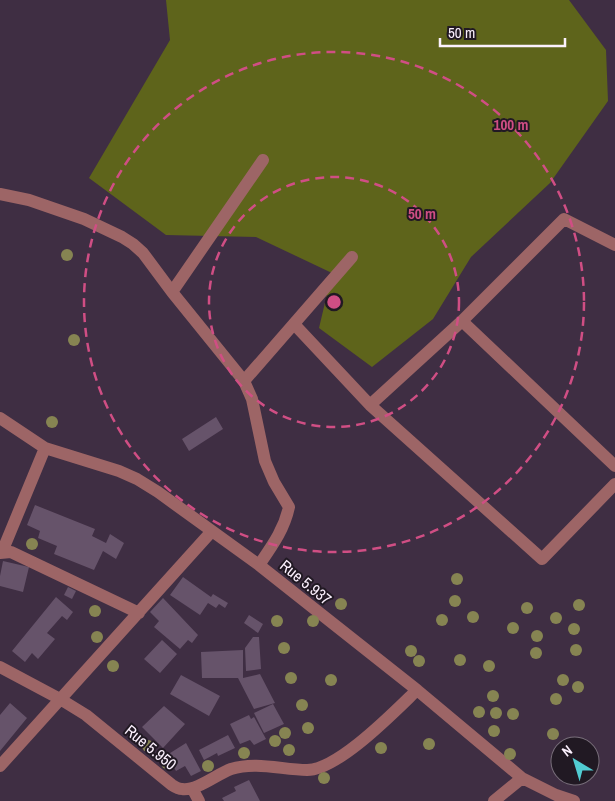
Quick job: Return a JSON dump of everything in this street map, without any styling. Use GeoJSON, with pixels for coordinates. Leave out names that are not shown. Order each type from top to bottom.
{"type":"FeatureCollection","features":[{"type":"Feature","properties":{"kind":"street"},"geometry":{"type":"LineString","coordinates":[[172,292],[264,160]]}},
{"type":"Feature","properties":{"kind":"street"},"geometry":{"type":"LineString","coordinates":[[0,194],[29,200],[75,216],[133,244],[143,253],[244,381],[252,399],[265,461],[274,482],[289,507],[286,522],[278,538],[259,565]]}},
{"type":"Feature","properties":{"kind":"street"},"geometry":{"type":"LineString","coordinates":[[370,404],[462,321],[564,219],[615,245]]}},
{"type":"Feature","properties":{"kind":"street"},"geometry":{"type":"LineString","coordinates":[[244,381],[352,257]]}},
{"type":"Feature","properties":{"kind":"street"},"geometry":{"type":"LineString","coordinates":[[462,321],[615,466]]}},
{"type":"Feature","properties":{"kind":"street"},"geometry":{"type":"LineString","coordinates":[[294,324],[370,404],[542,559],[615,484]]}},
{"type":"Feature","properties":{"kind":"street","name":"Rue 5.937"},"geometry":{"type":"LineString","coordinates":[[0,418],[45,448],[137,479],[158,492],[259,565],[417,690],[522,778],[556,795],[574,801]]}},
{"type":"Feature","properties":{"kind":"street"},"geometry":{"type":"LineString","coordinates":[[45,448],[1,553],[11,552],[139,613]]}},
{"type":"Feature","properties":{"kind":"street"},"geometry":{"type":"LineString","coordinates":[[0,766],[212,531]]}},
{"type":"Feature","properties":{"kind":"street","name":"Rue 5.950"},"geometry":{"type":"LineString","coordinates":[[0,667],[86,715],[172,785],[182,790],[192,788]]}},
{"type":"Feature","properties":{"kind":"street"},"geometry":{"type":"LineString","coordinates":[[199,801],[192,788],[231,769],[248,766],[310,770],[328,765],[344,755],[417,690]]}},
{"type":"Feature","properties":{"kind":"street"},"geometry":{"type":"LineString","coordinates":[[494,801],[522,778]]}},
{"type":"Feature","properties":{"kind":"green space"},"geometry":{"type":"Polygon","coordinates":[[[166,0],[569,0],[606,50],[608,101],[550,183],[471,257],[433,319],[372,367],[319,328],[332,273],[256,237],[166,235],[89,178],[170,40],[166,0]]]}},
{"type":"Feature","properties":{"kind":"building"},"geometry":{"type":"Polygon","coordinates":[[[216,417],[223,429],[189,451],[182,439],[216,417]]]}},
{"type":"Feature","properties":{"kind":"building"},"geometry":{"type":"Polygon","coordinates":[[[35,505],[95,529],[92,536],[106,543],[110,534],[124,543],[116,559],[103,551],[94,570],[54,554],[57,546],[38,538],[40,531],[27,525],[35,505]]]}},
{"type":"Feature","properties":{"kind":"building"},"geometry":{"type":"Polygon","coordinates":[[[3,561],[29,567],[23,592],[0,586],[3,561]]]}},
{"type":"Feature","properties":{"kind":"building"},"geometry":{"type":"Polygon","coordinates":[[[183,577],[211,597],[213,594],[228,603],[225,608],[219,604],[216,608],[208,603],[200,615],[170,595],[183,577]]]}},
{"type":"Feature","properties":{"kind":"building"},"geometry":{"type":"Polygon","coordinates":[[[68,587],[76,591],[72,599],[64,595],[68,587]]]}},
{"type":"Feature","properties":{"kind":"building"},"geometry":{"type":"Polygon","coordinates":[[[56,597],[73,612],[67,620],[62,616],[47,633],[55,639],[38,659],[32,653],[25,662],[12,651],[56,597]]]}},
{"type":"Feature","properties":{"kind":"building"},"geometry":{"type":"Polygon","coordinates":[[[163,598],[198,635],[192,643],[188,640],[180,649],[154,627],[159,621],[150,612],[163,598]]]}},
{"type":"Feature","properties":{"kind":"building"},"geometry":{"type":"Polygon","coordinates":[[[249,615],[263,624],[258,633],[244,623],[249,615]]]}},
{"type":"Feature","properties":{"kind":"building"},"geometry":{"type":"Polygon","coordinates":[[[253,637],[259,637],[261,669],[246,671],[245,648],[253,637]]]}},
{"type":"Feature","properties":{"kind":"building"},"geometry":{"type":"Polygon","coordinates":[[[162,640],[177,654],[160,673],[144,659],[162,640]]]}},
{"type":"Feature","properties":{"kind":"building"},"geometry":{"type":"Polygon","coordinates":[[[243,650],[243,678],[260,674],[275,703],[254,709],[238,678],[202,678],[201,652],[243,650]]]}},
{"type":"Feature","properties":{"kind":"building"},"geometry":{"type":"Polygon","coordinates":[[[181,675],[220,696],[209,716],[170,694],[181,675]]]}},
{"type":"Feature","properties":{"kind":"building"},"geometry":{"type":"Polygon","coordinates":[[[10,703],[27,718],[0,751],[0,715],[10,703]]]}},
{"type":"Feature","properties":{"kind":"building"},"geometry":{"type":"Polygon","coordinates":[[[273,704],[284,724],[264,733],[254,713],[273,704]]]}},
{"type":"Feature","properties":{"kind":"building"},"geometry":{"type":"Polygon","coordinates":[[[164,706],[185,724],[163,748],[142,727],[164,706]]]}},
{"type":"Feature","properties":{"kind":"building"},"geometry":{"type":"Polygon","coordinates":[[[249,715],[251,719],[254,717],[266,739],[254,745],[250,740],[240,744],[230,724],[249,715]]]}},
{"type":"Feature","properties":{"kind":"building"},"geometry":{"type":"Polygon","coordinates":[[[228,735],[235,748],[218,756],[217,753],[204,760],[199,750],[228,735]]]}},
{"type":"Feature","properties":{"kind":"building"},"geometry":{"type":"Polygon","coordinates":[[[186,743],[201,771],[191,776],[185,766],[176,771],[167,755],[186,743]]]}},
{"type":"Feature","properties":{"kind":"building"},"geometry":{"type":"Polygon","coordinates":[[[249,780],[260,801],[224,801],[222,798],[236,791],[234,787],[249,780]]]}}]}
